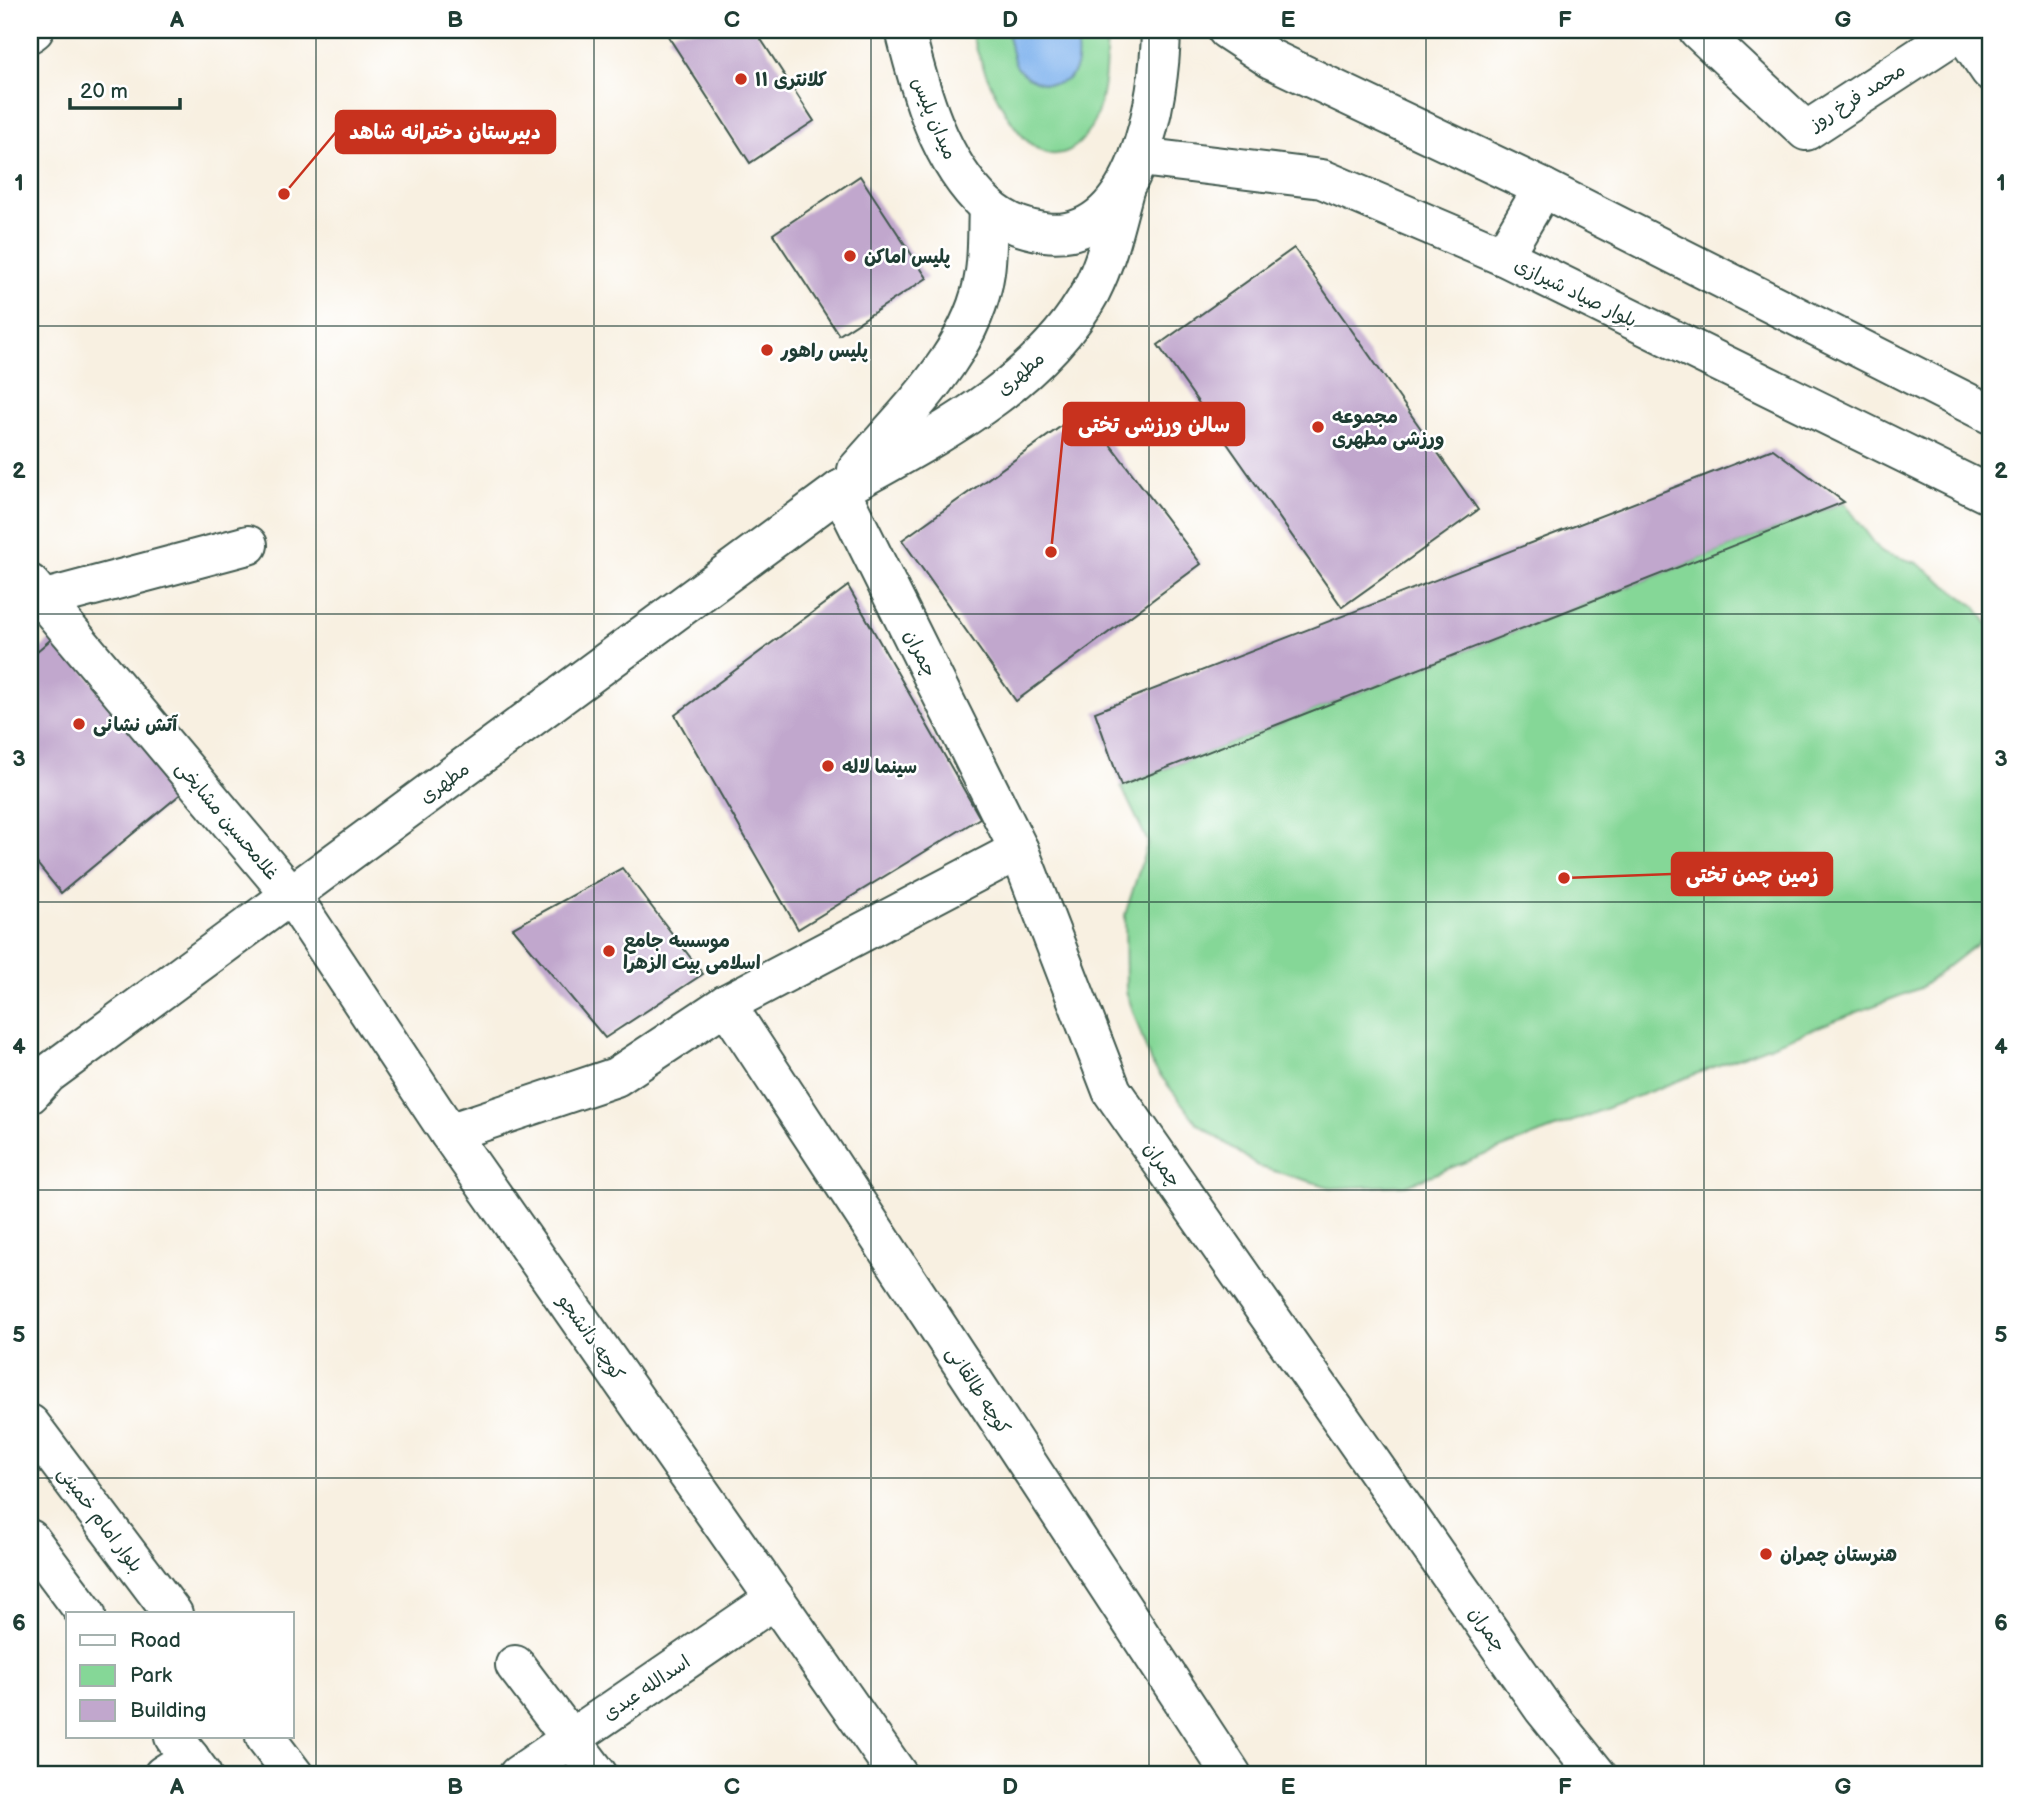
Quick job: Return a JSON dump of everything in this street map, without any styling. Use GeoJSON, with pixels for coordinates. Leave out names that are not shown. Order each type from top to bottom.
{"type":"FeatureCollection","features":[{"type":"Feature","properties":{"kind":"street"},"geometry":{"type":"LineString","coordinates":[[30,33],[34,30]]}},
{"type":"Feature","properties":{"kind":"street","name":"میدان پلیس"},"geometry":{"type":"LineString","coordinates":[[905,30],[927,108],[944,146],[964,180],[988,207],[1020,228],[1060,234],[1098,218],[1132,173],[1151,119],[1161,30]]}},
{"type":"Feature","properties":{"kind":"street"},"geometry":{"type":"LineString","coordinates":[[1227,30],[1271,59],[1543,188],[1990,414]]}},
{"type":"Feature","properties":{"kind":"street","name":"محمد فرخ روز"},"geometry":{"type":"LineString","coordinates":[[1699,30],[1806,131],[1962,30]]}},
{"type":"Feature","properties":{"kind":"street"},"geometry":{"type":"LineString","coordinates":[[1962,30],[1990,71]]}},
{"type":"Feature","properties":{"kind":"street","name":"مطهری"},"geometry":{"type":"LineString","coordinates":[[36,1084],[840,490],[970,416],[1061,338],[1092,290],[1132,173]]}},
{"type":"Feature","properties":{"kind":"street","name":"بلوار صیاد شیرازی"},"geometry":{"type":"LineString","coordinates":[[1132,173],[1322,179],[1503,256],[1990,495]]}},
{"type":"Feature","properties":{"kind":"street"},"geometry":{"type":"LineString","coordinates":[[1503,256],[1543,188]]}},
{"type":"Feature","properties":{"kind":"street","name":"مطهری"},"geometry":{"type":"LineString","coordinates":[[840,490],[937,377],[967,329],[985,274],[988,207]]}},
{"type":"Feature","properties":{"kind":"street","name":"چمران"},"geometry":{"type":"LineString","coordinates":[[840,490],[1019,850],[1112,1091],[1543,1708],[1597,1775]]}},
{"type":"Feature","properties":{"kind":"street"},"geometry":{"type":"LineString","coordinates":[[37,591],[248,545]]}},
{"type":"Feature","properties":{"kind":"street","name":"غلامحسین مشایخی"},"geometry":{"type":"LineString","coordinates":[[37,591],[291,895]]}},
{"type":"Feature","properties":{"kind":"street"},"geometry":{"type":"LineString","coordinates":[[449,1133],[616,1077],[726,1004],[1019,850]]}},
{"type":"Feature","properties":{"kind":"street","name":"کوچه دانشجو"},"geometry":{"type":"LineString","coordinates":[[291,895],[449,1133],[898,1775]]}},
{"type":"Feature","properties":{"kind":"street","name":"کوچه طالقانی"},"geometry":{"type":"LineString","coordinates":[[726,1004],[1231,1775]]}},
{"type":"Feature","properties":{"kind":"street","name":"بلوار امام خمینی"},"geometry":{"type":"LineString","coordinates":[[30,1424],[171,1612]]}},
{"type":"Feature","properties":{"kind":"street"},"geometry":{"type":"LineString","coordinates":[[30,1539],[85,1612]]}},
{"type":"Feature","properties":{"kind":"street","name":"اسدالله عبدی"},"geometry":{"type":"LineString","coordinates":[[518,1775],[775,1599]]}},
{"type":"Feature","properties":{"kind":"street"},"geometry":{"type":"LineString","coordinates":[[515,1665],[598,1775]]}},
{"type":"Feature","properties":{"kind":"street"},"geometry":{"type":"LineString","coordinates":[[266,1738],[294,1775]]}},
{"type":"Feature","properties":{"kind":"green space"},"geometry":{"type":"Polygon","coordinates":[[[970,30],[1107,30],[1102,94],[1097,114],[1086,136],[1068,151],[1050,154],[1034,146],[1005,111],[983,66],[970,30]]]}},
{"type":"Feature","properties":{"kind":"green space"},"geometry":{"type":"Polygon","coordinates":[[[1844,502],[1881,552],[1917,563],[1976,607],[1990,627],[1990,926],[1978,943],[1920,988],[1406,1185],[1333,1188],[1260,1167],[1197,1123],[1151,1063],[1126,991],[1125,915],[1148,842],[1121,786],[1844,502]]]}},
{"type":"Feature","properties":{"kind":"water"},"geometry":{"type":"Polygon","coordinates":[[[1007,30],[1075,30],[1077,57],[1073,73],[1061,83],[1053,84],[1044,84],[1028,78],[1015,63],[1007,30]]]}},
{"type":"Feature","properties":{"kind":"building","name":"کلانتری ۱۱"},"geometry":{"type":"Polygon","coordinates":[[[678,30],[755,30],[814,121],[750,163],[668,36],[678,30]]]}},
{"type":"Feature","properties":{"kind":"building","name":"پلیس اماکن"},"geometry":{"type":"Polygon","coordinates":[[[860,176],[927,278],[839,335],[773,234],[860,176]]]}},
{"type":"Feature","properties":{"kind":"building","name":"مجموعه ورزشی مطهری"},"geometry":{"type":"Polygon","coordinates":[[[1294,248],[1478,510],[1342,607],[1158,345],[1294,248]]]}},
{"type":"Feature","properties":{"kind":"building"},"geometry":{"type":"Polygon","coordinates":[[[1084,410],[1201,564],[1016,701],[902,540],[1084,410]]]}},
{"type":"Feature","properties":{"kind":"building"},"geometry":{"type":"Polygon","coordinates":[[[1773,449],[1844,502],[1121,786],[1095,712],[1773,449]]]}},
{"type":"Feature","properties":{"kind":"building","name":"سینما لاله"},"geometry":{"type":"Polygon","coordinates":[[[848,586],[980,818],[798,929],[675,715],[848,586]]]}},
{"type":"Feature","properties":{"kind":"building","name":"آتش نشانی"},"geometry":{"type":"Polygon","coordinates":[[[55,636],[183,792],[61,893],[30,855],[30,657],[55,636]]]}},
{"type":"Feature","properties":{"kind":"building","name":"موسسه جامع اسلامی بیت الزهرا"},"geometry":{"type":"Polygon","coordinates":[[[622,868],[703,974],[605,1038],[513,928],[622,868]]]}},
{"type":"Feature","properties":{"kind":"place","name":"کلانتری ۱۱"},"geometry":{"type":"Point","coordinates":[741,79]}},
{"type":"Feature","properties":{"kind":"place","name":"دبیرستان دخترانه شاهد"},"geometry":{"type":"Point","coordinates":[284,194]}},
{"type":"Feature","properties":{"kind":"place","name":"پلیس اماکن"},"geometry":{"type":"Point","coordinates":[850,256]}},
{"type":"Feature","properties":{"kind":"place","name":"پلیس راهور"},"geometry":{"type":"Point","coordinates":[767,350]}},
{"type":"Feature","properties":{"kind":"place","name":"مجموعه ورزشی مطهری"},"geometry":{"type":"Point","coordinates":[1318,427]}},
{"type":"Feature","properties":{"kind":"place","name":"سالن ورزشی تختی"},"geometry":{"type":"Point","coordinates":[1051,552]}},
{"type":"Feature","properties":{"kind":"place","name":"آتش نشانی"},"geometry":{"type":"Point","coordinates":[79,724]}},
{"type":"Feature","properties":{"kind":"place","name":"سینما لاله"},"geometry":{"type":"Point","coordinates":[828,766]}},
{"type":"Feature","properties":{"kind":"place","name":"زمین چمن تختی"},"geometry":{"type":"Point","coordinates":[1564,878]}},
{"type":"Feature","properties":{"kind":"place","name":"موسسه جامع اسلامی بیت الزهرا"},"geometry":{"type":"Point","coordinates":[609,951]}},
{"type":"Feature","properties":{"kind":"place","name":"هنرستان چمران"},"geometry":{"type":"Point","coordinates":[1766,1554]}}]}
